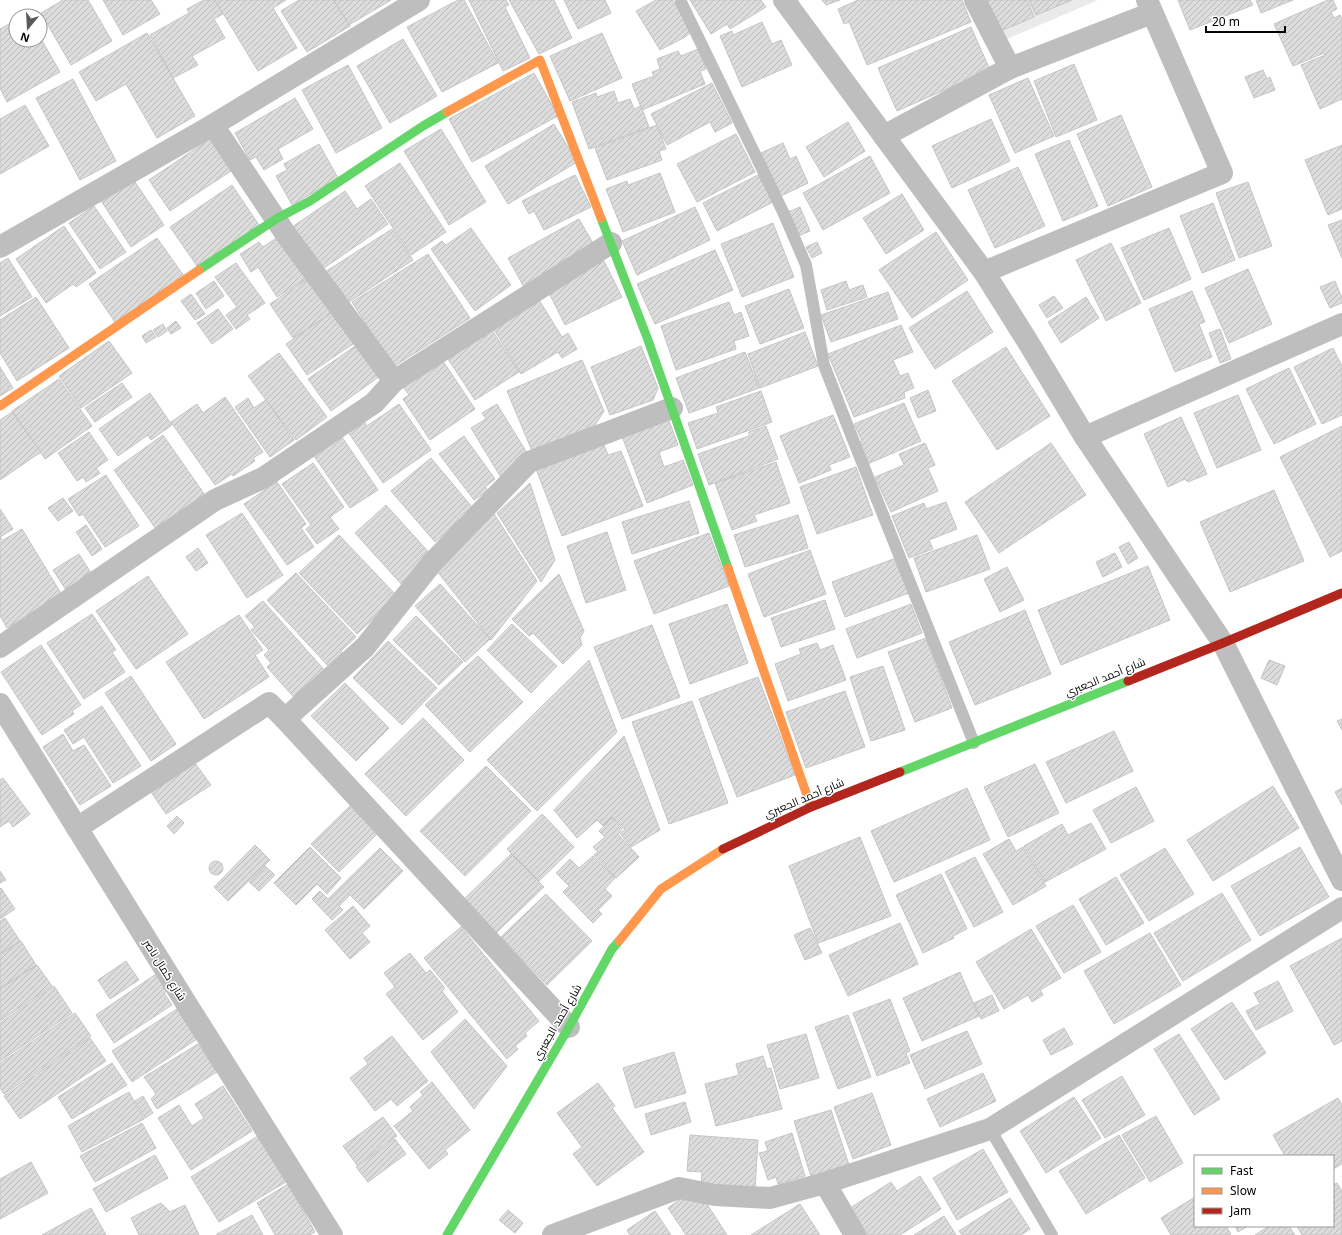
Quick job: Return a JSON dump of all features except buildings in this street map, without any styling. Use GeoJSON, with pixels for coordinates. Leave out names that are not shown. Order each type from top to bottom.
{"type":"FeatureCollection","features":[{"type":"Feature","properties":{"kind":"street"},"geometry":{"type":"LineString","coordinates":[[0,247],[213,125],[419,0]]}},
{"type":"Feature","properties":{"kind":"street"},"geometry":{"type":"LineString","coordinates":[[784,0],[984,272],[1085,436],[1223,643],[1342,880]]}},
{"type":"Feature","properties":{"kind":"street"},"geometry":{"type":"LineString","coordinates":[[975,0],[1010,68]]}},
{"type":"Feature","properties":{"kind":"street"},"geometry":{"type":"LineString","coordinates":[[884,136],[1010,68],[1149,6],[1222,172],[984,272]]}},
{"type":"Feature","properties":{"kind":"street"},"geometry":{"type":"LineString","coordinates":[[0,406],[276,219],[310,201],[423,126],[540,60],[612,243],[672,408],[810,807]]}},
{"type":"Feature","properties":{"kind":"street"},"geometry":{"type":"LineString","coordinates":[[213,125],[276,219],[394,381]]}},
{"type":"Feature","properties":{"kind":"street"},"geometry":{"type":"LineString","coordinates":[[0,647],[215,500],[263,478],[374,403],[394,381],[612,243]]}},
{"type":"Feature","properties":{"kind":"street"},"geometry":{"type":"LineString","coordinates":[[1085,436],[1342,324]]}},
{"type":"Feature","properties":{"kind":"street"},"geometry":{"type":"LineString","coordinates":[[285,719],[365,647],[432,563],[530,462],[672,408]]}},
{"type":"Feature","properties":{"kind":"street","name":"شارع أحمد الجعبري"},"geometry":{"type":"LineString","coordinates":[[448,1235],[569,1027],[612,949],[661,889],[729,845],[810,807],[1223,643],[1342,593]]}},
{"type":"Feature","properties":{"kind":"street"},"geometry":{"type":"LineString","coordinates":[[76,828],[268,703],[285,719],[569,1027]]}},
{"type":"Feature","properties":{"kind":"street","name":"شارع كمال ناصر"},"geometry":{"type":"LineString","coordinates":[[0,704],[76,828],[332,1235]]}},
{"type":"Feature","properties":{"kind":"street"},"geometry":{"type":"LineString","coordinates":[[553,1235],[679,1188],[716,1195],[770,1198],[825,1183],[990,1128],[1342,908]]}},
{"type":"Feature","properties":{"kind":"street"},"geometry":{"type":"LineString","coordinates":[[825,1183],[855,1235]]}},
{"type":"Feature","properties":{"kind":"lane"},"geometry":{"type":"LineString","coordinates":[[681,2],[784,214],[806,265],[824,365],[852,439],[974,743]]}},
{"type":"Feature","properties":{"kind":"lane"},"geometry":{"type":"LineString","coordinates":[[990,1128],[1052,1235]]}},
{"type":"Feature","properties":{"kind":"shaded area"},"geometry":{"type":"Polygon","coordinates":[[[989,0],[1098,0],[1007,39],[989,0]]]}},
{"type":"Feature","properties":{"kind":"traffic: fast"},"geometry":{"type":"LineString","coordinates":[[199,270],[276,219],[310,201],[423,126],[447,112]]}},
{"type":"Feature","properties":{"kind":"traffic: fast"},"geometry":{"type":"LineString","coordinates":[[601,218],[648,340],[728,568]]}},
{"type":"Feature","properties":{"kind":"traffic: fast"},"geometry":{"type":"LineString","coordinates":[[900,772],[1128,681]]}},
{"type":"Feature","properties":{"kind":"traffic: fast"},"geometry":{"type":"LineString","coordinates":[[447,1235],[569,1027],[612,949],[619,941]]}},
{"type":"Feature","properties":{"kind":"traffic: slow"},"geometry":{"type":"LineString","coordinates":[[447,112],[540,60],[601,218]]}},
{"type":"Feature","properties":{"kind":"traffic: slow"},"geometry":{"type":"LineString","coordinates":[[0,406],[199,270]]}},
{"type":"Feature","properties":{"kind":"traffic: slow"},"geometry":{"type":"LineString","coordinates":[[728,568],[811,807]]}},
{"type":"Feature","properties":{"kind":"traffic: slow"},"geometry":{"type":"LineString","coordinates":[[619,941],[661,889],[723,849]]}},
{"type":"Feature","properties":{"kind":"traffic: jam"},"geometry":{"type":"LineString","coordinates":[[1128,681],[1342,593]]}},
{"type":"Feature","properties":{"kind":"traffic: jam"},"geometry":{"type":"LineString","coordinates":[[723,849],[811,807],[900,772]]}}]}
